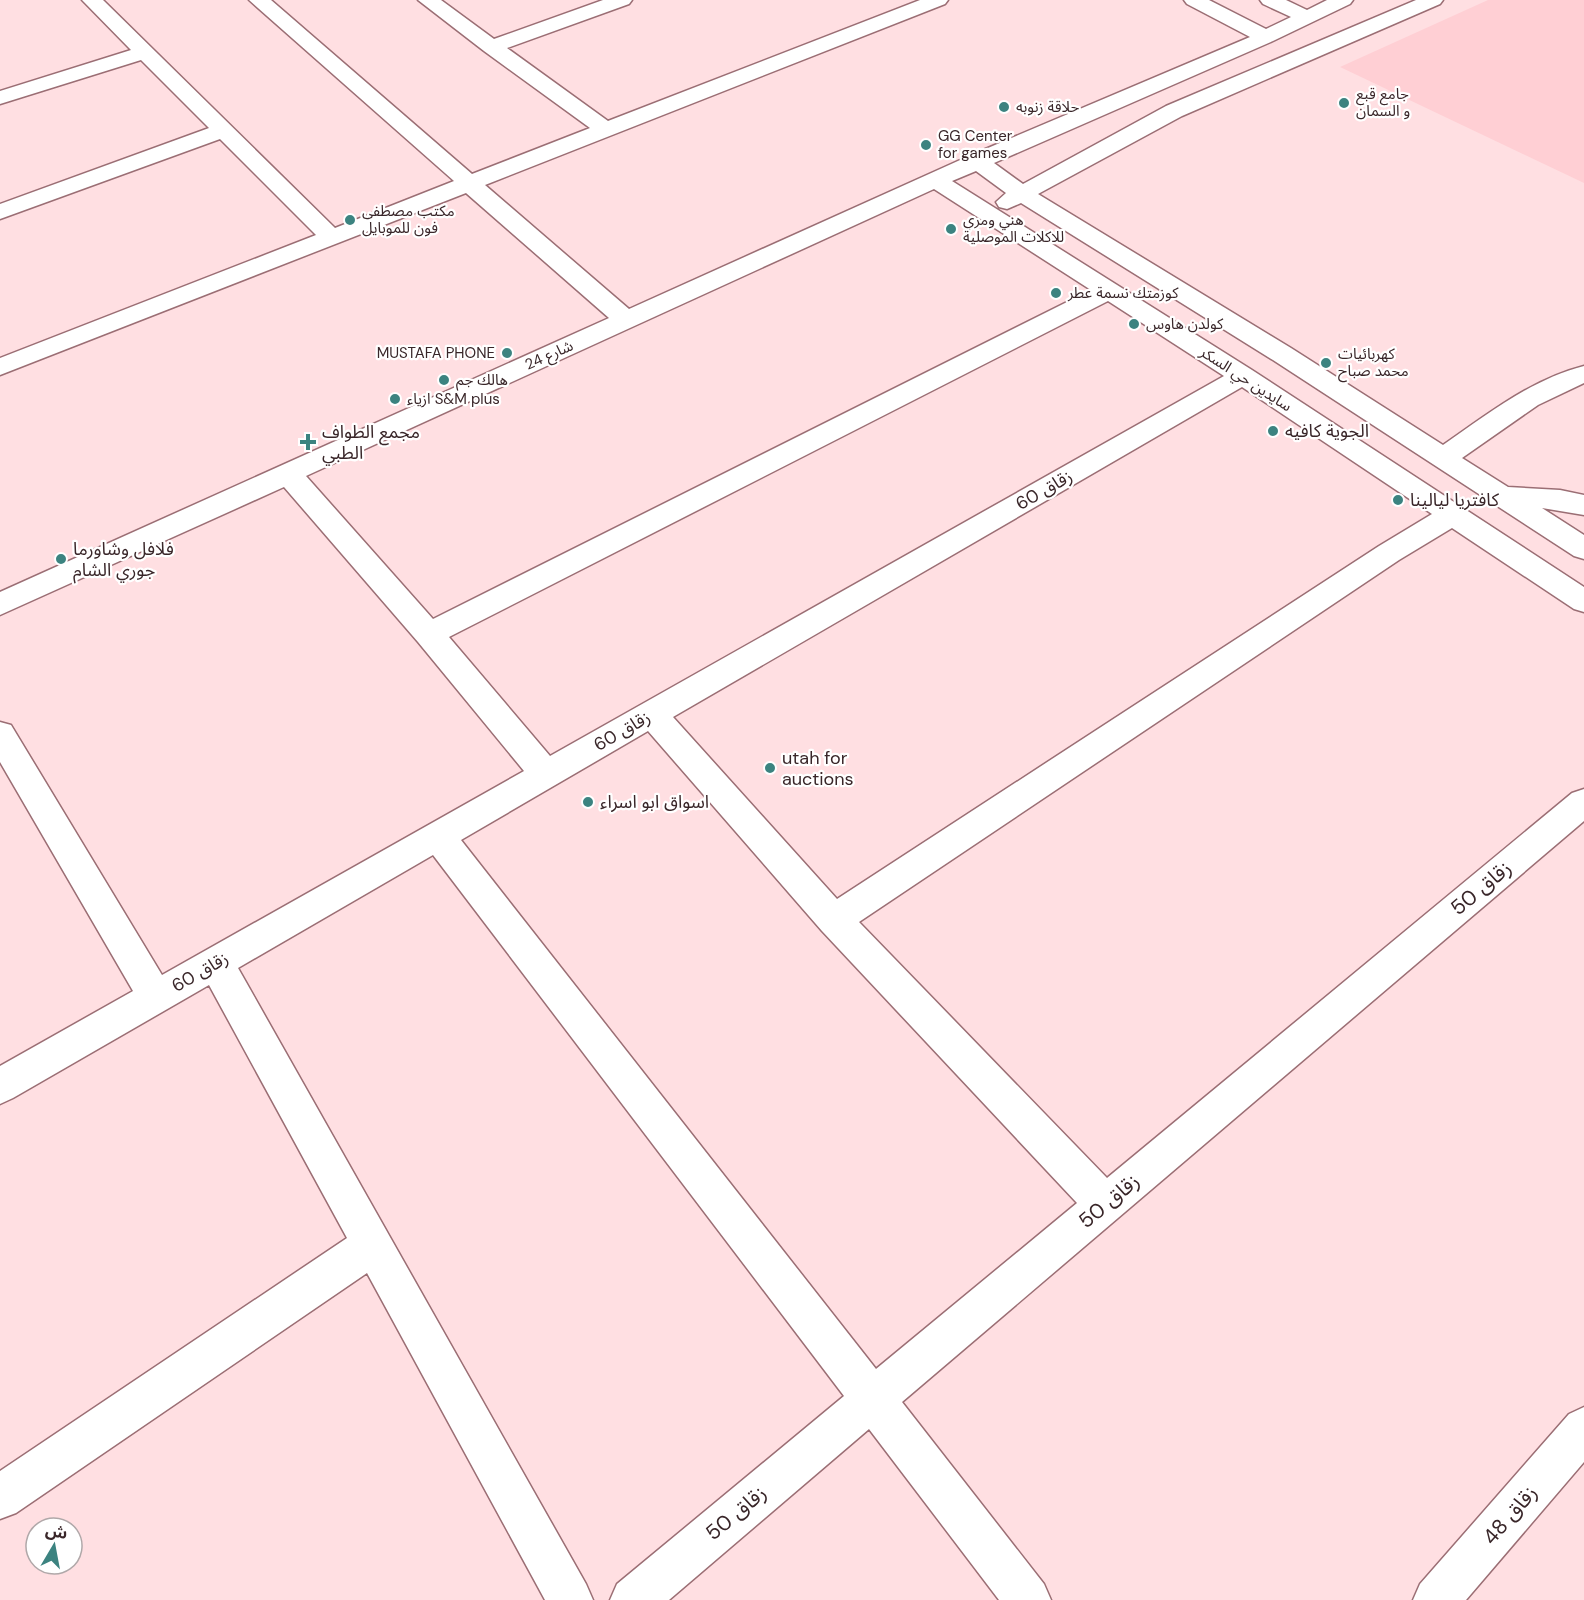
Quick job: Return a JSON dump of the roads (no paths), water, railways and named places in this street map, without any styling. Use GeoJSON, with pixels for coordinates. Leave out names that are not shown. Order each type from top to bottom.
{"type":"FeatureCollection","features":[{"type":"Feature","properties":{"kind":"street"},"geometry":{"type":"LineString","coordinates":[[92,0],[221,131],[331,237]]}},
{"type":"Feature","properties":{"kind":"street"},"geometry":{"type":"LineString","coordinates":[[259,0],[626,320]]}},
{"type":"Feature","properties":{"kind":"street"},"geometry":{"type":"LineString","coordinates":[[428,0],[606,130]]}},
{"type":"Feature","properties":{"kind":"street"},"geometry":{"type":"LineString","coordinates":[[491,47],[622,0]]}},
{"type":"Feature","properties":{"kind":"street"},"geometry":{"type":"LineString","coordinates":[[0,367],[938,0]]}},
{"type":"Feature","properties":{"kind":"street"},"geometry":{"type":"LineString","coordinates":[[1270,0],[1306,17]]}},
{"type":"Feature","properties":{"kind":"street","name":"شارع 24"},"geometry":{"type":"LineString","coordinates":[[0,604],[934,180],[1266,37],[1343,0]]}},
{"type":"Feature","properties":{"kind":"street"},"geometry":{"type":"LineString","coordinates":[[987,213],[1174,111],[1433,0]]}},
{"type":"Feature","properties":{"kind":"street"},"geometry":{"type":"LineString","coordinates":[[1202,1],[1266,37]]}},
{"type":"Feature","properties":{"kind":"street"},"geometry":{"type":"LineString","coordinates":[[0,98],[144,53]]}},
{"type":"Feature","properties":{"kind":"street"},"geometry":{"type":"LineString","coordinates":[[0,212],[221,131]]}},
{"type":"Feature","properties":{"kind":"street"},"geometry":{"type":"LineString","coordinates":[[977,161],[1022,194],[1282,354],[1584,549]]}},
{"type":"Feature","properties":{"kind":"street","name":"سايدين حي السكر"},"geometry":{"type":"LineString","coordinates":[[934,180],[1244,376],[1584,601]]}},
{"type":"Feature","properties":{"kind":"street"},"geometry":{"type":"LineString","coordinates":[[429,634],[1108,291]]}},
{"type":"Feature","properties":{"kind":"street"},"geometry":{"type":"LineString","coordinates":[[1443,458],[1542,392],[1566,379],[1584,374]]}},
{"type":"Feature","properties":{"kind":"street","name":"زقاق 60"},"geometry":{"type":"LineString","coordinates":[[0,1086],[1244,376]]}},
{"type":"Feature","properties":{"kind":"street"},"geometry":{"type":"LineString","coordinates":[[288,474],[429,634],[546,774]]}},
{"type":"Feature","properties":{"kind":"street"},"geometry":{"type":"LineString","coordinates":[[1500,496],[1560,500],[1584,505]]}},
{"type":"Feature","properties":{"kind":"street"},"geometry":{"type":"LineString","coordinates":[[834,920],[1389,553],[1452,514]]}},
{"type":"Feature","properties":{"kind":"street"},"geometry":{"type":"LineString","coordinates":[[652,714],[834,920],[1105,1204]]}},
{"type":"Feature","properties":{"kind":"street"},"geometry":{"type":"LineString","coordinates":[[0,734],[156,997]]}},
{"type":"Feature","properties":{"kind":"street","name":"زقاق 50"},"geometry":{"type":"LineString","coordinates":[[633,1600],[1584,802]]}},
{"type":"Feature","properties":{"kind":"street"},"geometry":{"type":"LineString","coordinates":[[438,836],[871,1400],[1028,1600]]}},
{"type":"Feature","properties":{"kind":"street"},"geometry":{"type":"LineString","coordinates":[[216,963],[570,1600]]}},
{"type":"Feature","properties":{"kind":"street"},"geometry":{"type":"LineString","coordinates":[[0,1497],[373,1245]]}},
{"type":"Feature","properties":{"kind":"street","name":"زقاق 48"},"geometry":{"type":"LineString","coordinates":[[1436,1600],[1584,1429]]}},
{"type":"Feature","properties":{"kind":"place","name":"جامع قبع و السمان"},"geometry":{"type":"Point","coordinates":[1344,103]}},
{"type":"Feature","properties":{"kind":"place","name":"حلاقة زنوبه"},"geometry":{"type":"Point","coordinates":[1004,107]}},
{"type":"Feature","properties":{"kind":"place","name":"GG Center for games"},"geometry":{"type":"Point","coordinates":[926,145]}},
{"type":"Feature","properties":{"kind":"place","name":"مكتب مصطفى فون للموبايل"},"geometry":{"type":"Point","coordinates":[350,220]}},
{"type":"Feature","properties":{"kind":"place","name":"هني ومري للاكلات الموصلية"},"geometry":{"type":"Point","coordinates":[951,229]}},
{"type":"Feature","properties":{"kind":"place","name":"كوزمتك نسمة عطر"},"geometry":{"type":"Point","coordinates":[1056,293]}},
{"type":"Feature","properties":{"kind":"place","name":"كولدن هاوس"},"geometry":{"type":"Point","coordinates":[1134,324]}},
{"type":"Feature","properties":{"kind":"place","name":"MUSTAFA PHONE"},"geometry":{"type":"Point","coordinates":[507,353]}},
{"type":"Feature","properties":{"kind":"place","name":"كهربائيات محمد صباح"},"geometry":{"type":"Point","coordinates":[1326,363]}},
{"type":"Feature","properties":{"kind":"place","name":"هالك جم"},"geometry":{"type":"Point","coordinates":[444,380]}},
{"type":"Feature","properties":{"kind":"place","name":"ازياء S&M plus"},"geometry":{"type":"Point","coordinates":[395,399]}},
{"type":"Feature","properties":{"kind":"place","name":"الجوية كافيه"},"geometry":{"type":"Point","coordinates":[1273,431]}},
{"type":"Feature","properties":{"kind":"place","name":"مجمع الطواف الطبي"},"geometry":{"type":"Point","coordinates":[308,442]}},
{"type":"Feature","properties":{"kind":"place","name":"كافتريا ليالينا"},"geometry":{"type":"Point","coordinates":[1398,500]}},
{"type":"Feature","properties":{"kind":"place","name":"فلافل وشاورما جوري الشام"},"geometry":{"type":"Point","coordinates":[61,559]}},
{"type":"Feature","properties":{"kind":"place","name":"utah for auctions"},"geometry":{"type":"Point","coordinates":[770,768]}},
{"type":"Feature","properties":{"kind":"place","name":"اسواق ابو اسراء"},"geometry":{"type":"Point","coordinates":[588,802]}}]}
